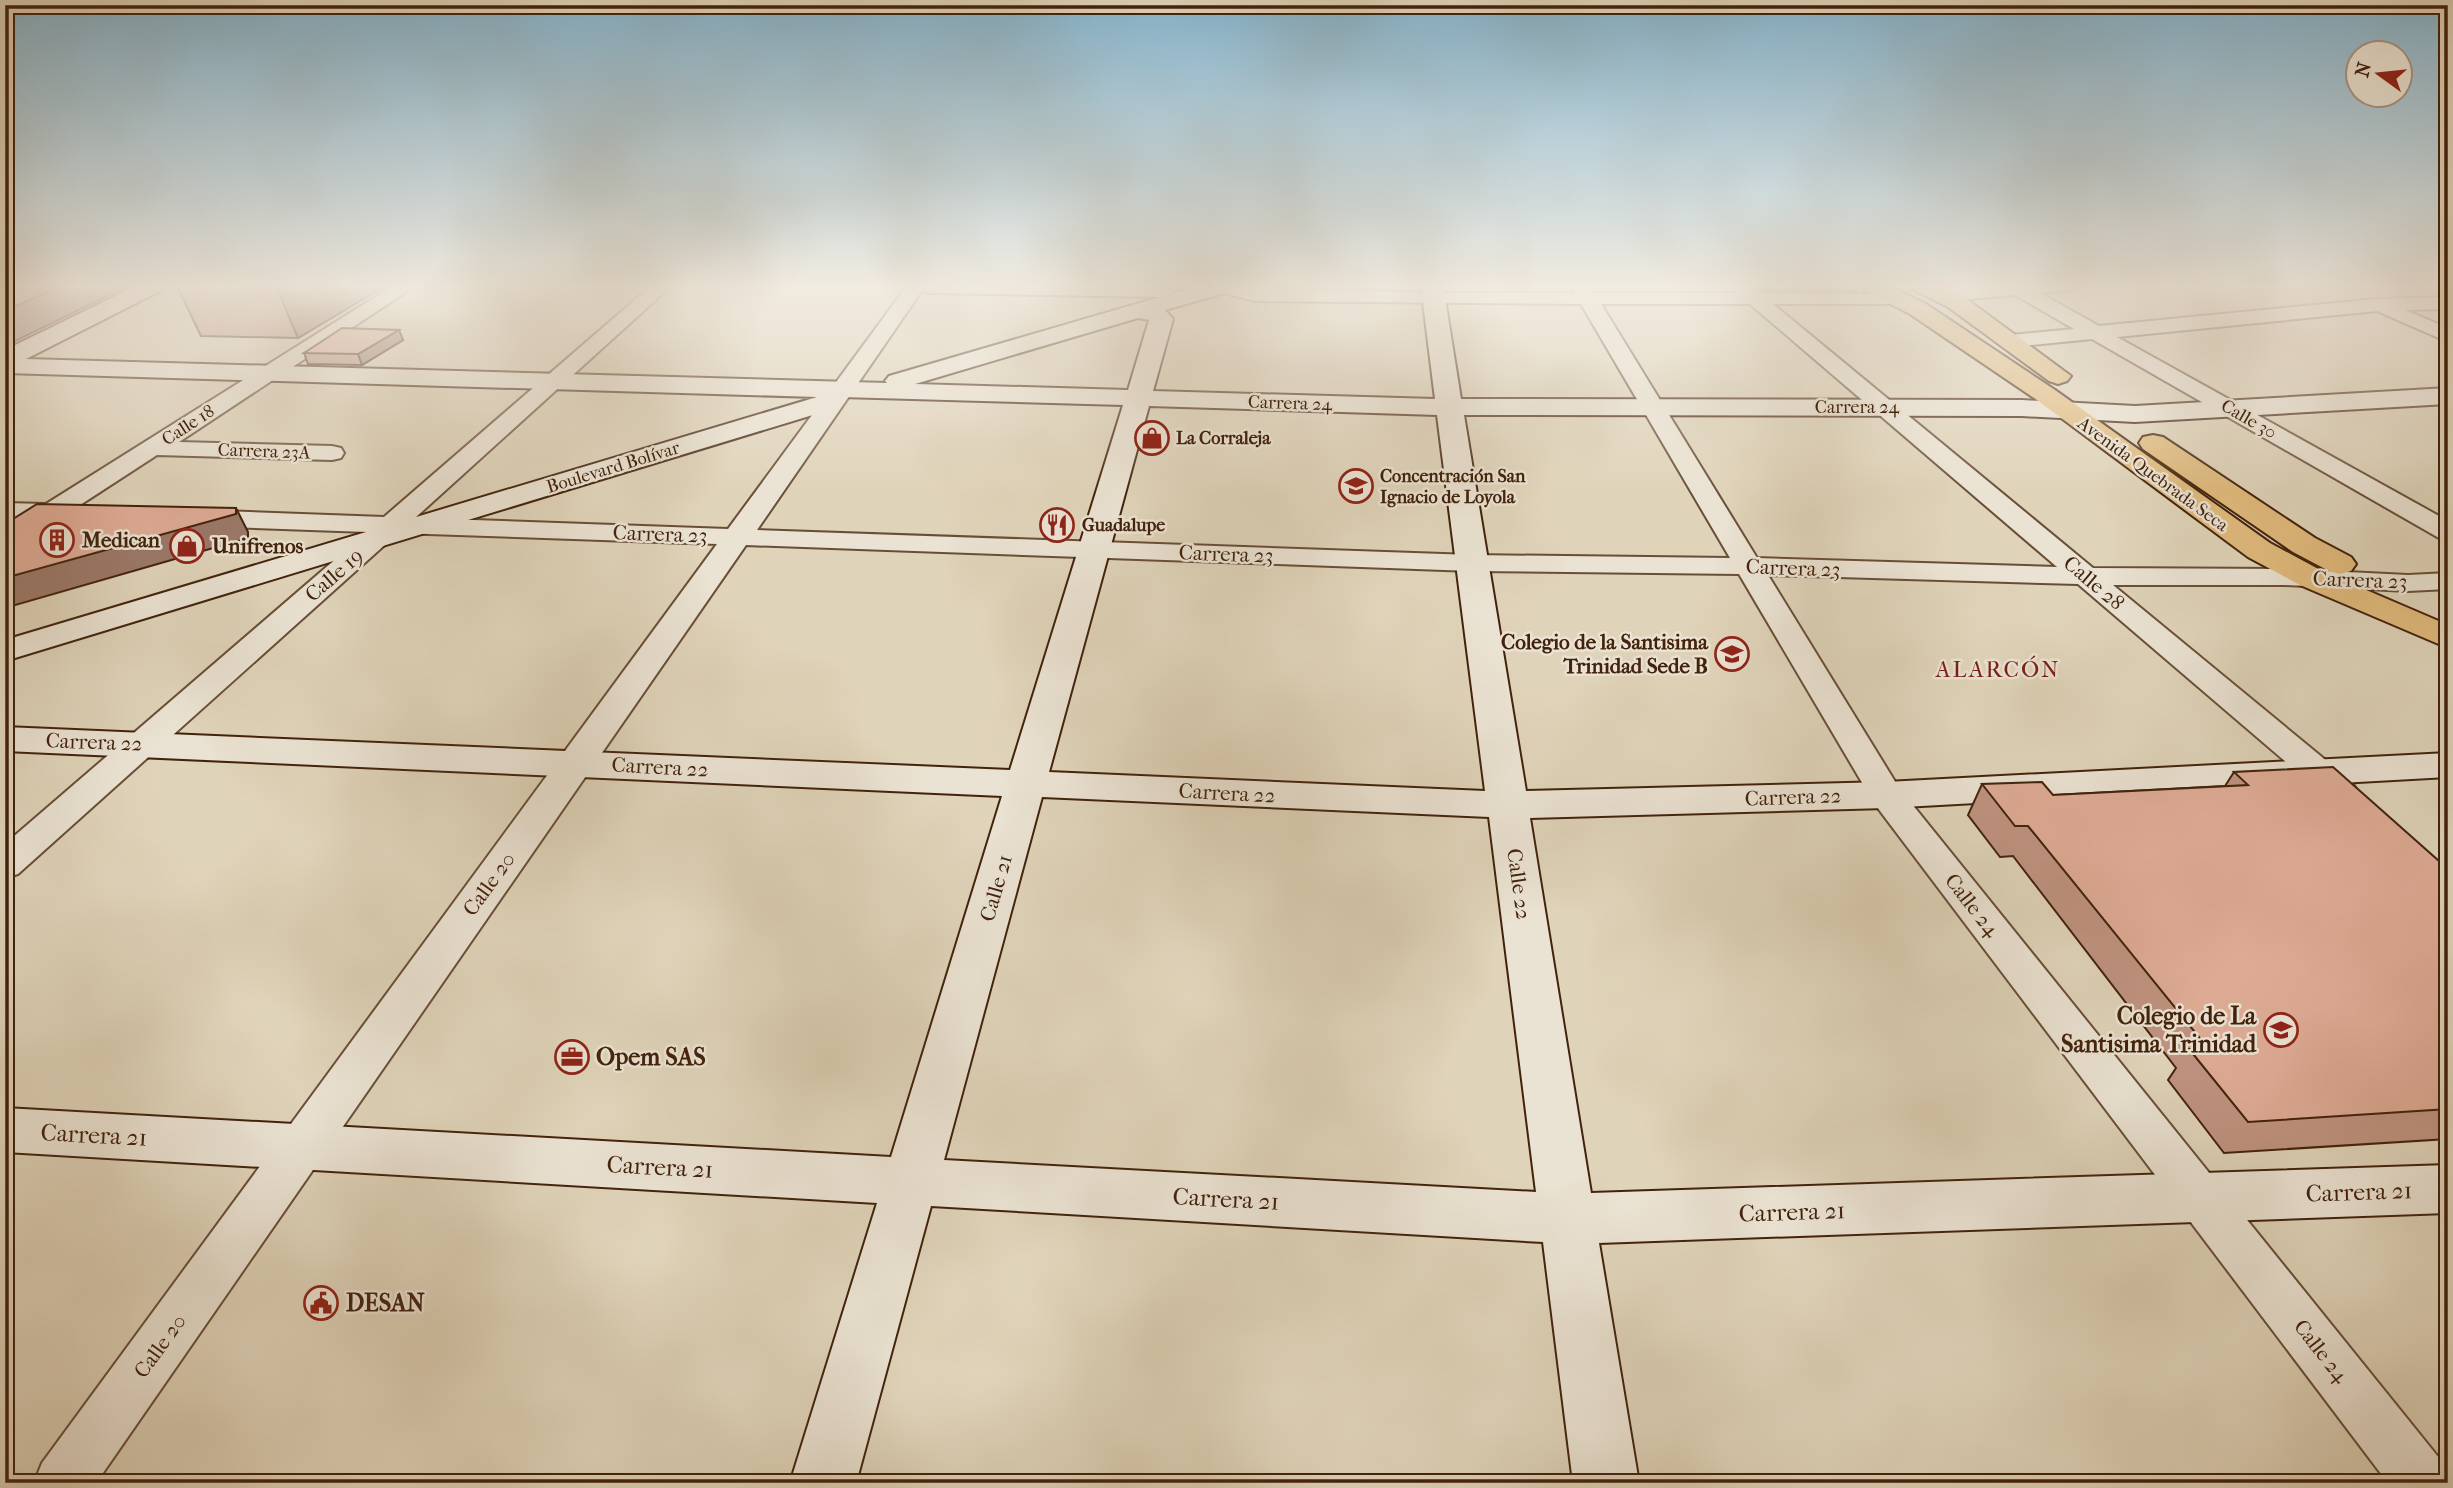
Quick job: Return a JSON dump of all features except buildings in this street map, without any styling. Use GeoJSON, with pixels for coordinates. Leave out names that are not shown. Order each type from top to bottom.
{"type":"FeatureCollection","features":[{"type":"Feature","properties":{"kind":"main road","name":"Avenida Quebrada Seca"},"geometry":{"type":"LineString","coordinates":[[1988,355],[2259,550],[2311,578],[2448,638]]}},
{"type":"Feature","properties":{"kind":"main road","name":"Avenida Quebrada Seca"},"geometry":{"type":"LineString","coordinates":[[2031,355],[2110,414],[2304,545],[2448,611]]}},
{"type":"Feature","properties":{"kind":"street","name":"Calle 18"},"geometry":{"type":"LineString","coordinates":[[5,542],[297,355]]}},
{"type":"Feature","properties":{"kind":"street","name":"Calle 19"},"geometry":{"type":"LineString","coordinates":[[5,865],[584,355]]}},
{"type":"Feature","properties":{"kind":"street","name":"Calle 20"},"geometry":{"type":"LineString","coordinates":[[61,1483],[867,355]]}},
{"type":"Feature","properties":{"kind":"street","name":"Boulevard Bolívar"},"geometry":{"type":"LineString","coordinates":[[5,651],[392,525],[955,355]]}},
{"type":"Feature","properties":{"kind":"street","name":"Calle 21"},"geometry":{"type":"LineString","coordinates":[[823,1483],[1151,355]]}},
{"type":"Feature","properties":{"kind":"street","name":"Calle 22"},"geometry":{"type":"LineString","coordinates":[[1442,355],[1606,1483]]}},
{"type":"Feature","properties":{"kind":"street","name":"Calle 24"},"geometry":{"type":"LineString","coordinates":[[1622,355],[1886,795],[2423,1483]]}},
{"type":"Feature","properties":{"kind":"street","name":"Calle 28"},"geometry":{"type":"LineString","coordinates":[[1823,355],[2358,806]]}},
{"type":"Feature","properties":{"kind":"street","name":"Calle 30"},"geometry":{"type":"LineString","coordinates":[[2137,355],[2448,532]]}},
{"type":"Feature","properties":{"kind":"street","name":"Carrera 24"},"geometry":{"type":"LineString","coordinates":[[5,366],[1450,407],[1884,407],[2054,402],[2110,414],[2448,396]]}},
{"type":"Feature","properties":{"kind":"street","name":"Boulevard Bolívar"},"geometry":{"type":"LineString","coordinates":[[5,628],[392,525],[498,502],[842,390]]}},
{"type":"Feature","properties":{"kind":"street","name":"Carrera 23A"},"geometry":{"type":"LineString","coordinates":[[153,448],[332,453]]}},
{"type":"Feature","properties":{"kind":"street"},"geometry":{"type":"LineString","coordinates":[[476,528],[478,516],[498,502]]}},
{"type":"Feature","properties":{"kind":"street"},"geometry":{"type":"LineString","coordinates":[[5,511],[93,514]]}},
{"type":"Feature","properties":{"kind":"street","name":"Carrera 23"},"geometry":{"type":"LineString","coordinates":[[177,517],[1472,562],[1747,566],[2085,576],[2311,578],[2381,582],[2448,581]]}},
{"type":"Feature","properties":{"kind":"street","name":"Carrera 22"},"geometry":{"type":"LineString","coordinates":[[5,739],[1508,805],[1886,795],[2448,765]]}},
{"type":"Feature","properties":{"kind":"street","name":"Carrera 21"},"geometry":{"type":"LineString","coordinates":[[5,1130],[1569,1219],[2448,1189]]}},
{"type":"Feature","properties":{"kind":"place","name":"La Corraleja"},"geometry":{"type":"Point","coordinates":[1152,438]}},
{"type":"Feature","properties":{"kind":"place","name":"Concentración San Ignacio de Loyola"},"geometry":{"type":"Point","coordinates":[1356,486]}},
{"type":"Feature","properties":{"kind":"place","name":"Guadalupe"},"geometry":{"type":"Point","coordinates":[1057,525]}},
{"type":"Feature","properties":{"kind":"place","name":"Medican"},"geometry":{"type":"Point","coordinates":[57,540]}},
{"type":"Feature","properties":{"kind":"place","name":"Unifrenos"},"geometry":{"type":"Point","coordinates":[187,546]}},
{"type":"Feature","properties":{"kind":"place","name":"Colegio de la Santisima Trinidad Sede B"},"geometry":{"type":"Point","coordinates":[1732,654]}},
{"type":"Feature","properties":{"kind":"place","name":"Colegio de La Santisima Trinidad"},"geometry":{"type":"Point","coordinates":[2281,1030]}},
{"type":"Feature","properties":{"kind":"place","name":"Opem SAS"},"geometry":{"type":"Point","coordinates":[572,1057]}},
{"type":"Feature","properties":{"kind":"place","name":"DESAN"},"geometry":{"type":"Point","coordinates":[321,1303]}},
{"type":"Feature","properties":{"kind":"district","name":"ALARCÓN"},"geometry":{"type":"Point","coordinates":[1998,669]}}]}
